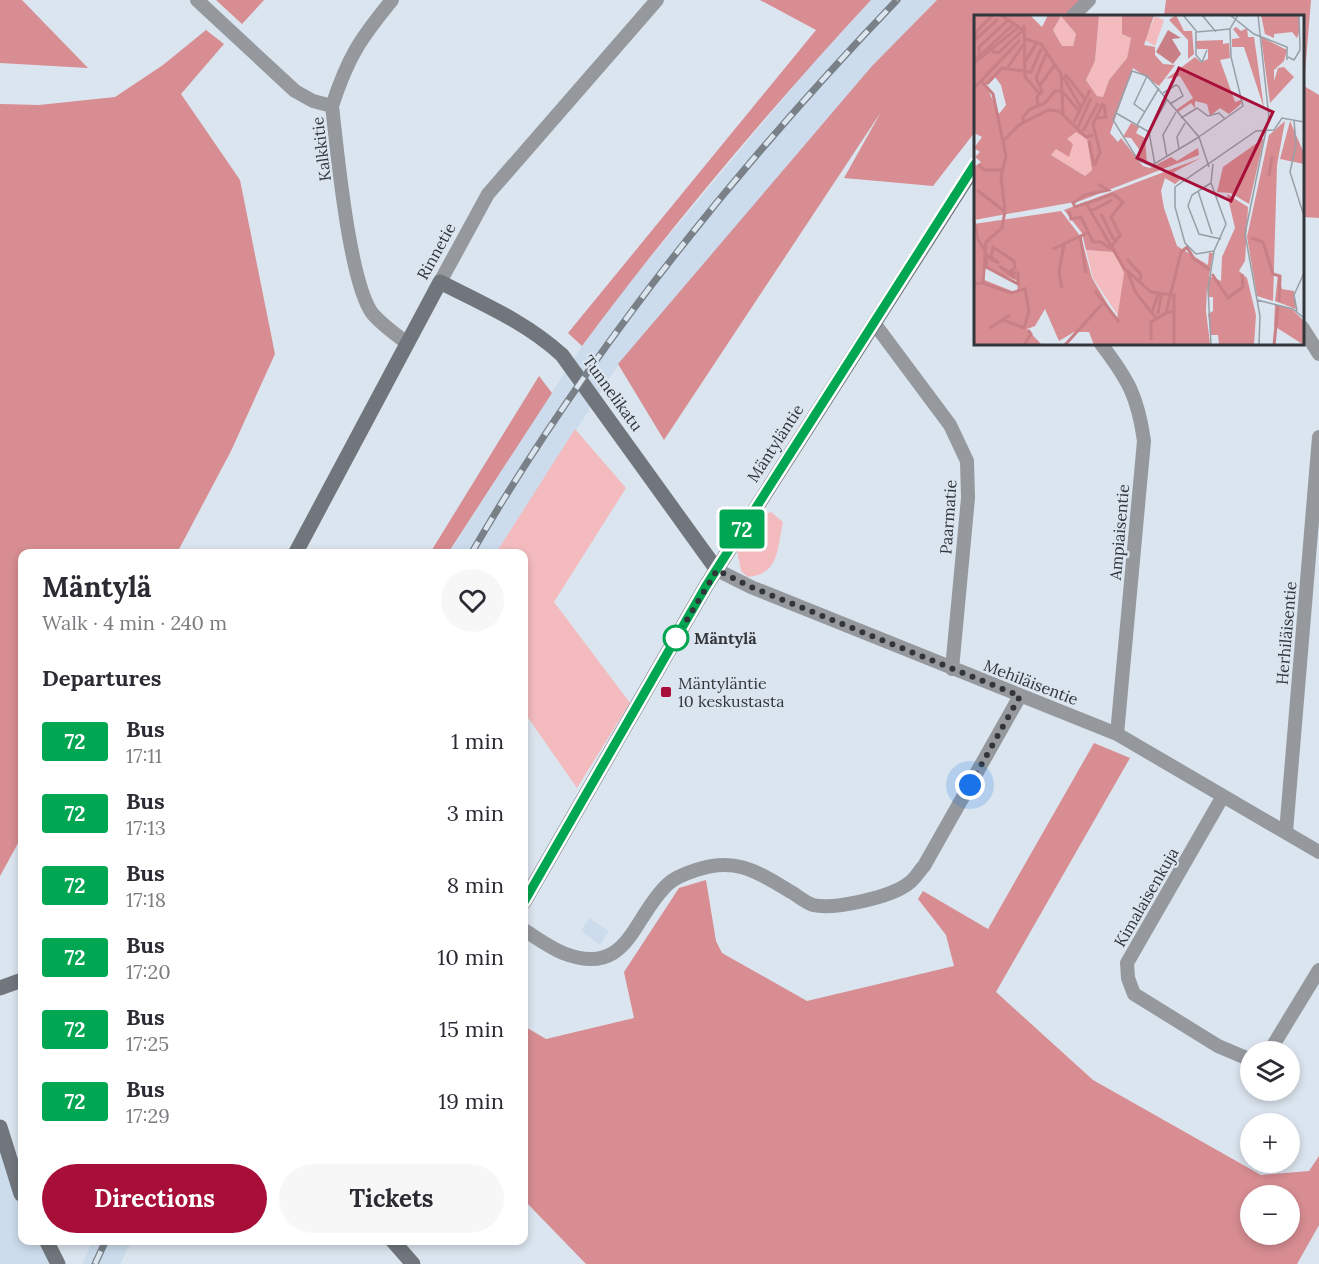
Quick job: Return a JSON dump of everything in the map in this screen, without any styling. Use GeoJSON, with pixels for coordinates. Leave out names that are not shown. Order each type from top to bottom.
{"type":"FeatureCollection","features":[{"type":"Feature","properties":{"kind":"street","name":"Kalkkitie"},"geometry":{"type":"LineString","coordinates":[[197,0],[295,91],[313,101],[332,106],[339,169],[360,281],[371,312],[406,343]]}},
{"type":"Feature","properties":{"kind":"street"},"geometry":{"type":"LineString","coordinates":[[332,106],[344,70],[360,40],[392,0]]}},
{"type":"Feature","properties":{"kind":"street","name":"Rinnetie"},"geometry":{"type":"LineString","coordinates":[[298,549],[406,343],[488,194],[657,0]]}},
{"type":"Feature","properties":{"kind":"street"},"geometry":{"type":"LineString","coordinates":[[1074,15],[1089,0]]}},
{"type":"Feature","properties":{"kind":"street","name":"Mäntyläntie"},"geometry":{"type":"LineString","coordinates":[[528,895],[717,570],[974,169]]}},
{"type":"Feature","properties":{"kind":"street","name":"Tunnelikatu"},"geometry":{"type":"LineString","coordinates":[[440,282],[516,320],[542,336],[562,355],[717,570]]}},
{"type":"Feature","properties":{"kind":"street","name":"Paarmatie"},"geometry":{"type":"LineString","coordinates":[[874,323],[950,425],[967,461],[968,498],[952,669]]}},
{"type":"Feature","properties":{"kind":"street"},"geometry":{"type":"LineString","coordinates":[[1304,330],[1319,354]]}},
{"type":"Feature","properties":{"kind":"street","name":"Ampiaisentie"},"geometry":{"type":"LineString","coordinates":[[1102,345],[1126,377],[1140,410],[1144,441],[1117,734]]}},
{"type":"Feature","properties":{"kind":"street","name":"Herhiläisentie"},"geometry":{"type":"LineString","coordinates":[[1286,832],[1319,437]]}},
{"type":"Feature","properties":{"kind":"street","name":"Mehiläisentie"},"geometry":{"type":"LineString","coordinates":[[717,570],[751,587],[1117,734],[1319,852]]}},
{"type":"Feature","properties":{"kind":"street"},"geometry":{"type":"LineString","coordinates":[[528,932],[563,953],[584,959],[608,957],[624,947],[660,892],[670,881],[696,870],[722,864],[749,867],[812,905],[832,906],[891,893],[910,883],[924,866],[1020,696]]}},
{"type":"Feature","properties":{"kind":"street","name":"Kimalaisenkuja"},"geometry":{"type":"LineString","coordinates":[[1223,796],[1127,963],[1128,978],[1134,994],[1218,1046],[1240,1055]]}},
{"type":"Feature","properties":{"kind":"street"},"geometry":{"type":"LineString","coordinates":[[1276,1041],[1319,970]]}},
{"type":"Feature","properties":{"kind":"street"},"geometry":{"type":"LineString","coordinates":[[0,988],[18,981]]}},
{"type":"Feature","properties":{"kind":"street"},"geometry":{"type":"LineString","coordinates":[[0,1127],[18,1183]]}},
{"type":"Feature","properties":{"kind":"street"},"geometry":{"type":"LineString","coordinates":[[0,1151],[18,1187]]}},
{"type":"Feature","properties":{"kind":"street"},"geometry":{"type":"LineString","coordinates":[[48,1245],[58,1264]]}},
{"type":"Feature","properties":{"kind":"street"},"geometry":{"type":"LineString","coordinates":[[396,1245],[413,1264]]}},
{"type":"Feature","properties":{"kind":"shaded area"},"geometry":{"type":"Polygon","coordinates":[[[0,0],[22,0],[88,68],[0,63],[0,0]]]}},
{"type":"Feature","properties":{"kind":"shaded area"},"geometry":{"type":"Polygon","coordinates":[[[216,0],[264,0],[242,24],[216,0]]]}},
{"type":"Feature","properties":{"kind":"shaded area"},"geometry":{"type":"Polygon","coordinates":[[[760,0],[871,0],[722,169],[650,257],[582,346],[568,333],[816,30],[760,0]]]}},
{"type":"Feature","properties":{"kind":"shaded area"},"geometry":{"type":"Polygon","coordinates":[[[871,0],[937,0],[872,66],[619,364],[499,549],[451,549],[582,346],[625,288],[807,70],[871,0]]]}},
{"type":"Feature","properties":{"kind":"shaded area"},"geometry":{"type":"Polygon","coordinates":[[[937,0],[1080,0],[1068,15],[974,15],[974,133],[933,186],[844,178],[881,112],[664,440],[618,364],[872,66],[937,0]]]}},
{"type":"Feature","properties":{"kind":"shaded area"},"geometry":{"type":"Polygon","coordinates":[[[1166,0],[1311,0],[1304,86],[1304,15],[1164,15],[1166,0]]]}},
{"type":"Feature","properties":{"kind":"shaded area"},"geometry":{"type":"Polygon","coordinates":[[[206,30],[224,44],[181,94],[240,180],[275,354],[231,451],[179,549],[18,549],[18,843],[0,876],[0,104],[39,105],[115,97],[163,65],[206,30]]]}},
{"type":"Feature","properties":{"kind":"shaded area"},"geometry":{"type":"Polygon","coordinates":[[[1304,86],[1319,95],[1319,218],[1304,217],[1304,86]]]}},
{"type":"Feature","properties":{"kind":"shaded area"},"geometry":{"type":"Polygon","coordinates":[[[539,376],[552,393],[451,549],[432,549],[539,376]]]}},
{"type":"Feature","properties":{"kind":"shaded area"},"geometry":{"type":"Polygon","coordinates":[[[575,429],[626,488],[554,602],[630,703],[577,788],[528,718],[528,549],[499,549],[575,429]]]}},
{"type":"Feature","properties":{"kind":"shaded area"},"geometry":{"type":"Polygon","coordinates":[[[771,512],[783,522],[778,550],[772,565],[766,571],[748,577],[741,571],[737,550],[759,516],[771,512]]]}},
{"type":"Feature","properties":{"kind":"shaded area"},"geometry":{"type":"Polygon","coordinates":[[[1094,743],[1130,758],[996,992],[1093,1080],[1240,1163],[1240,1173],[1261,1175],[1300,1173],[1309,1171],[1319,1156],[1319,1225],[1297,1264],[586,1264],[528,1204],[528,1028],[546,1039],[634,1018],[624,972],[679,888],[706,880],[716,941],[722,953],[807,1001],[954,966],[946,935],[918,899],[923,891],[988,929],[1094,743]]]}},
{"type":"Feature","properties":{"kind":"shaded area"},"geometry":{"type":"Polygon","coordinates":[[[589,918],[609,931],[600,945],[581,931],[589,918]]]}},
{"type":"Feature","properties":{"kind":"shaded area"},"geometry":{"type":"Polygon","coordinates":[[[0,1144],[18,1180],[18,1245],[52,1245],[62,1264],[0,1264],[0,1144]]]}},
{"type":"Feature","properties":{"kind":"shaded area"},"geometry":{"type":"Polygon","coordinates":[[[91,1245],[130,1245],[120,1264],[82,1264],[91,1245]]]}},
{"type":"Feature","properties":{"kind":"railway"},"geometry":{"type":"LineString","coordinates":[[474,549],[564,406],[668,264],[779,129],[897,0]]}},
{"type":"Feature","properties":{"kind":"railway"},"geometry":{"type":"LineString","coordinates":[[95,1264],[104,1245]]}},
{"type":"Feature","properties":{"kind":"bus line","name":"72"},"geometry":{"type":"LineString","coordinates":[[528,895],[706,586],[974,166]]}},
{"type":"Feature","properties":{"kind":"place","name":"Mäntylä"},"geometry":{"type":"Point","coordinates":[676,638]}},
{"type":"Feature","properties":{"kind":"place","name":"Mäntyläntie 10 keskustasta"},"geometry":{"type":"Point","coordinates":[666,692]}},
{"type":"Feature","properties":{"kind":"route"},"geometry":{"type":"LineString","coordinates":[[676,638],[717,570],[751,587],[1020,696],[970,785]]}}]}
